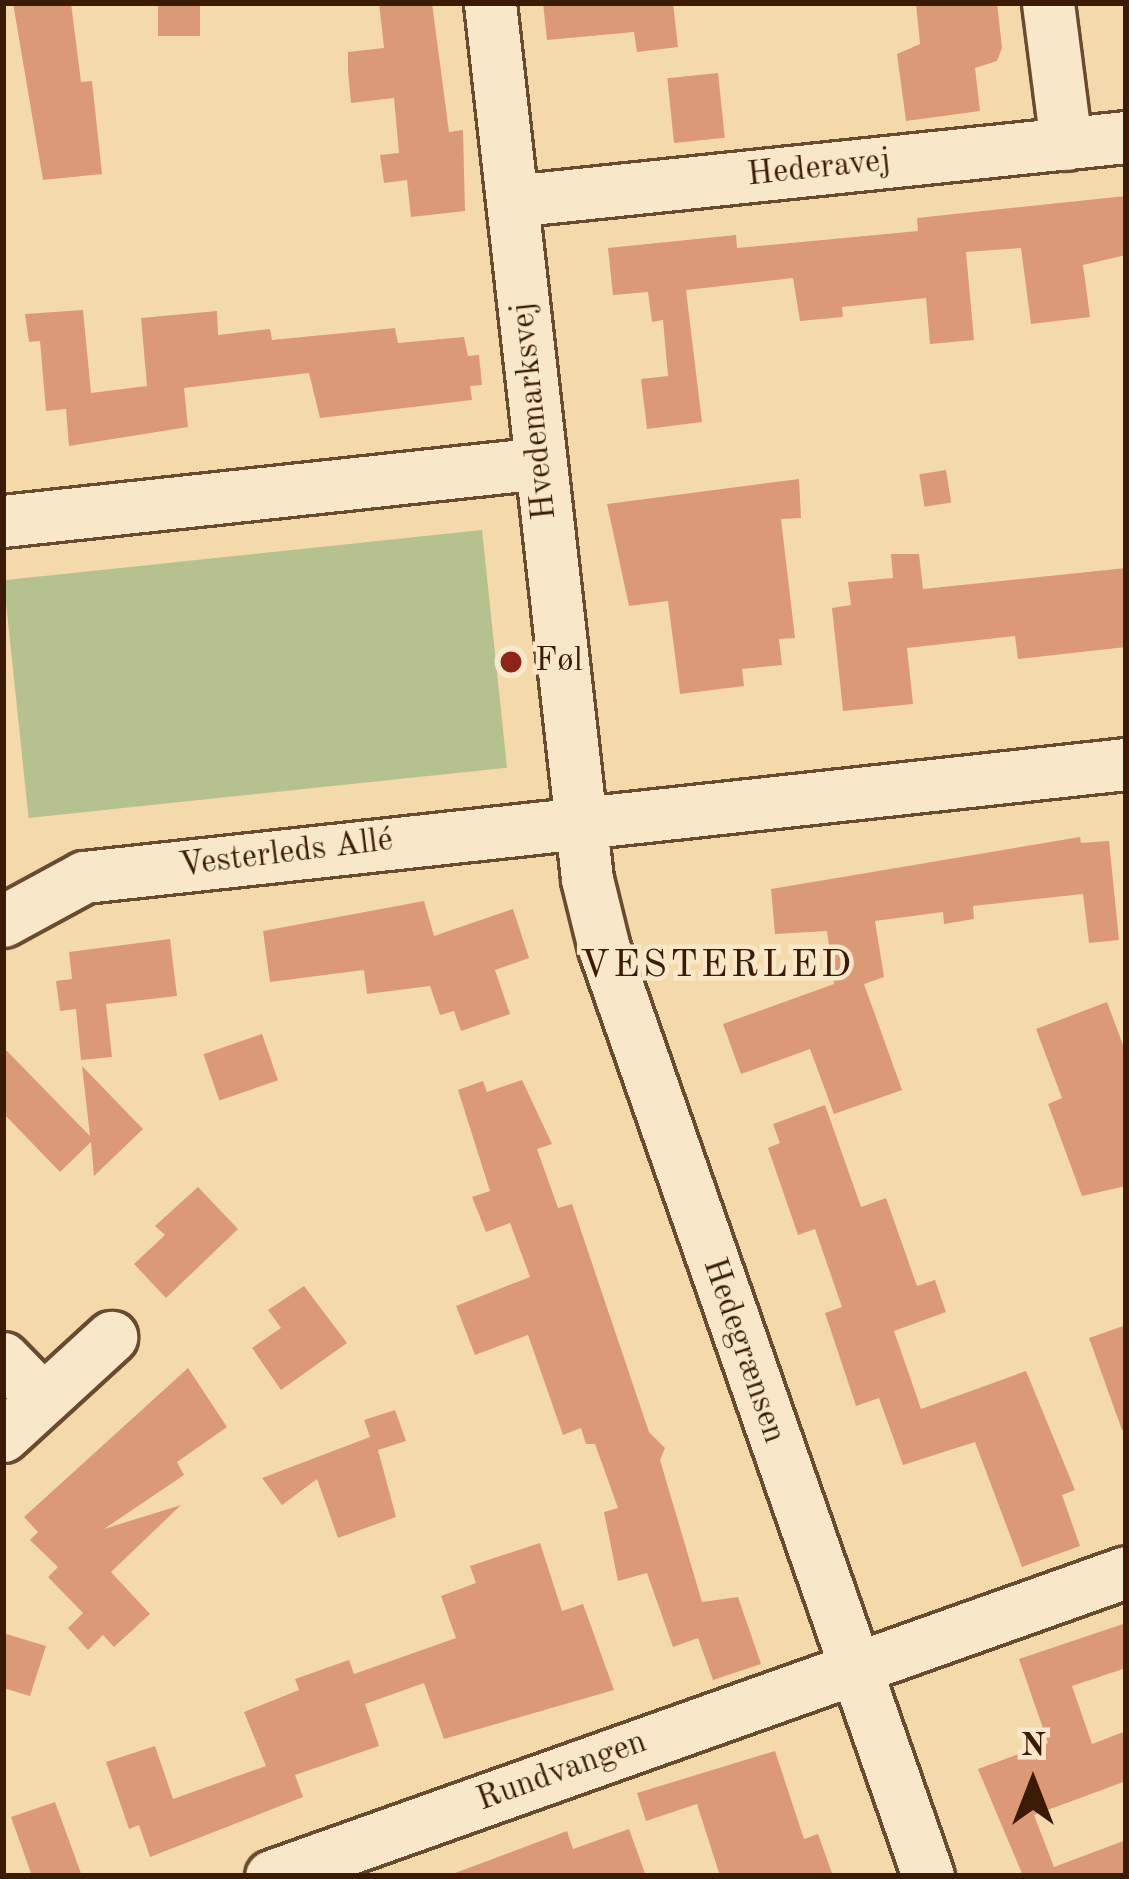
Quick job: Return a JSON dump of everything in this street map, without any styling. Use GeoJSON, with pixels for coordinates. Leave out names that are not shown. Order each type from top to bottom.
{"type":"FeatureCollection","features":[{"type":"Feature","properties":{"kind":"street","name":"Hvedemarksvej"},"geometry":{"type":"LineString","coordinates":[[490,3],[580,819]]}},
{"type":"Feature","properties":{"kind":"street"},"geometry":{"type":"LineString","coordinates":[[1048,3],[1066,143]]}},
{"type":"Feature","properties":{"kind":"street","name":"Hederavej"},"geometry":{"type":"LineString","coordinates":[[512,201],[1126,137]]}},
{"type":"Feature","properties":{"kind":"street"},"geometry":{"type":"LineString","coordinates":[[3,521],[541,463]]}},
{"type":"Feature","properties":{"kind":"street","name":"Vesterleds Allé"},"geometry":{"type":"LineString","coordinates":[[3,921],[84,878],[580,819],[1126,764]]}},
{"type":"Feature","properties":{"kind":"street","name":"Hedegrænsen"},"geometry":{"type":"LineString","coordinates":[[580,819],[604,948],[928,1876]]}},
{"type":"Feature","properties":{"kind":"street"},"geometry":{"type":"LineString","coordinates":[[3,1436],[111,1337]]}},
{"type":"Feature","properties":{"kind":"street"},"geometry":{"type":"LineString","coordinates":[[3,1358],[43,1399]]}},
{"type":"Feature","properties":{"kind":"street","name":"Rundvangen"},"geometry":{"type":"LineString","coordinates":[[300,1871],[1126,1572]]}},
{"type":"Feature","properties":{"kind":"green space"},"geometry":{"type":"Polygon","coordinates":[[[482,530],[507,768],[29,818],[4,580],[482,530]]]}},
{"type":"Feature","properties":{"kind":"building"},"geometry":{"type":"Polygon","coordinates":[[[13,3],[71,3],[81,82],[92,81],[102,174],[43,180],[13,3]]]}},
{"type":"Feature","properties":{"kind":"building"},"geometry":{"type":"Polygon","coordinates":[[[158,3],[200,3],[200,36],[158,36],[158,3]]]}},
{"type":"Feature","properties":{"kind":"building"},"geometry":{"type":"Polygon","coordinates":[[[379,3],[432,3],[449,132],[463,130],[465,211],[411,217],[407,180],[384,183],[380,155],[399,153],[394,98],[351,103],[348,72],[348,52],[384,48],[379,3]]]}},
{"type":"Feature","properties":{"kind":"building"},"geometry":{"type":"Polygon","coordinates":[[[543,3],[673,3],[678,47],[637,52],[634,32],[547,40],[543,3]]]}},
{"type":"Feature","properties":{"kind":"building"},"geometry":{"type":"Polygon","coordinates":[[[916,3],[997,3],[1002,48],[997,61],[975,68],[980,111],[906,121],[897,54],[920,44],[916,3]]]}},
{"type":"Feature","properties":{"kind":"building"},"geometry":{"type":"Polygon","coordinates":[[[718,73],[725,138],[674,143],[667,78],[718,73]]]}},
{"type":"Feature","properties":{"kind":"building"},"geometry":{"type":"Polygon","coordinates":[[[1126,196],[1126,255],[1083,265],[1090,317],[1031,324],[1021,248],[966,252],[974,340],[930,344],[926,298],[842,307],[843,317],[800,321],[793,278],[686,290],[702,422],[647,429],[641,379],[668,376],[663,320],[652,322],[648,292],[613,295],[608,248],[736,235],[737,248],[918,231],[917,218],[1126,196]]]}},
{"type":"Feature","properties":{"kind":"building"},"geometry":{"type":"Polygon","coordinates":[[[83,310],[91,393],[147,386],[141,318],[217,311],[218,335],[270,329],[272,340],[395,328],[398,343],[464,337],[468,356],[479,355],[482,385],[470,386],[472,400],[320,418],[309,373],[184,388],[188,427],[69,446],[66,409],[46,411],[40,341],[29,342],[25,314],[83,310]]]}},
{"type":"Feature","properties":{"kind":"building"},"geometry":{"type":"Polygon","coordinates":[[[946,470],[951,503],[924,507],[919,474],[946,470]]]}},
{"type":"Feature","properties":{"kind":"building"},"geometry":{"type":"Polygon","coordinates":[[[799,479],[801,518],[781,519],[795,638],[779,639],[782,665],[742,669],[744,686],[680,694],[668,601],[629,606],[607,504],[799,479]]]}},
{"type":"Feature","properties":{"kind":"building"},"geometry":{"type":"Polygon","coordinates":[[[891,554],[919,554],[923,589],[1126,568],[1126,647],[1018,659],[1015,636],[907,648],[913,704],[843,711],[832,608],[851,605],[848,582],[893,578],[891,554]]]}},
{"type":"Feature","properties":{"kind":"building"},"geometry":{"type":"Polygon","coordinates":[[[1080,837],[1081,843],[1109,841],[1119,940],[1089,943],[1083,894],[973,906],[974,919],[944,924],[943,912],[875,921],[884,977],[864,984],[902,1090],[834,1114],[810,1049],[741,1074],[723,1024],[834,984],[827,931],[775,934],[771,889],[1080,837]]]}},
{"type":"Feature","properties":{"kind":"building"},"geometry":{"type":"Polygon","coordinates":[[[424,901],[434,936],[513,909],[529,958],[495,970],[510,1014],[461,1031],[454,1011],[440,1015],[430,986],[367,994],[364,970],[270,982],[263,931],[424,901]]]}},
{"type":"Feature","properties":{"kind":"building"},"geometry":{"type":"Polygon","coordinates":[[[170,939],[177,996],[106,1004],[112,1057],[81,1060],[76,1009],[60,1011],[56,981],[72,979],[69,952],[170,939]]]}},
{"type":"Feature","properties":{"kind":"building"},"geometry":{"type":"Polygon","coordinates":[[[1107,1002],[1126,1053],[1126,1186],[1082,1196],[1048,1104],[1062,1098],[1036,1029],[1107,1002]]]}},
{"type":"Feature","properties":{"kind":"building"},"geometry":{"type":"Polygon","coordinates":[[[262,1034],[278,1080],[219,1101],[203,1054],[262,1034]]]}},
{"type":"Feature","properties":{"kind":"building"},"geometry":{"type":"Polygon","coordinates":[[[3,1047],[90,1136],[82,1066],[143,1129],[94,1176],[91,1142],[60,1172],[3,1113],[3,1047]]]}},
{"type":"Feature","properties":{"kind":"building"},"geometry":{"type":"Polygon","coordinates":[[[522,1080],[552,1144],[537,1149],[558,1208],[572,1204],[649,1432],[665,1448],[660,1460],[702,1602],[738,1597],[761,1664],[713,1680],[698,1638],[673,1647],[647,1573],[618,1581],[604,1512],[618,1508],[595,1444],[586,1444],[581,1428],[563,1435],[528,1335],[475,1355],[456,1306],[530,1277],[510,1223],[486,1232],[472,1197],[490,1191],[458,1090],[483,1081],[487,1092],[522,1080]]]}},
{"type":"Feature","properties":{"kind":"building"},"geometry":{"type":"Polygon","coordinates":[[[825,1105],[861,1207],[886,1198],[917,1286],[935,1280],[946,1312],[894,1331],[921,1409],[1026,1371],[1075,1490],[1062,1495],[1080,1546],[1022,1567],[975,1442],[903,1465],[879,1398],[856,1406],[825,1313],[842,1307],[815,1229],[798,1235],[768,1148],[780,1143],[773,1124],[825,1105]]]}},
{"type":"Feature","properties":{"kind":"building"},"geometry":{"type":"Polygon","coordinates":[[[198,1187],[238,1229],[166,1298],[134,1264],[165,1235],[155,1226],[198,1187]]]}},
{"type":"Feature","properties":{"kind":"building"},"geometry":{"type":"Polygon","coordinates":[[[304,1286],[347,1343],[281,1390],[252,1348],[281,1328],[268,1310],[304,1286]]]}},
{"type":"Feature","properties":{"kind":"building"},"geometry":{"type":"Polygon","coordinates":[[[1126,1325],[1126,1429],[1122,1430],[1089,1338],[1126,1325]]]}},
{"type":"Feature","properties":{"kind":"building"},"geometry":{"type":"Polygon","coordinates":[[[188,1368],[227,1427],[177,1462],[184,1475],[104,1529],[181,1505],[111,1572],[150,1614],[114,1647],[103,1635],[88,1650],[68,1628],[83,1613],[48,1577],[58,1567],[30,1540],[38,1532],[24,1517],[188,1368]]]}},
{"type":"Feature","properties":{"kind":"building"},"geometry":{"type":"Polygon","coordinates":[[[395,1410],[406,1441],[378,1450],[396,1517],[338,1538],[317,1479],[282,1505],[262,1478],[370,1437],[364,1420],[395,1410]]]}},
{"type":"Feature","properties":{"kind":"building"},"geometry":{"type":"Polygon","coordinates":[[[540,1543],[562,1611],[583,1604],[614,1690],[444,1739],[424,1683],[365,1704],[379,1746],[295,1775],[303,1797],[150,1857],[139,1825],[129,1829],[106,1762],[155,1746],[173,1799],[266,1766],[244,1712],[299,1690],[295,1679],[349,1660],[354,1674],[456,1638],[441,1596],[476,1583],[470,1566],[540,1543]]]}},
{"type":"Feature","properties":{"kind":"building"},"geometry":{"type":"Polygon","coordinates":[[[1126,1623],[1126,1668],[1072,1686],[1092,1744],[1126,1731],[1126,1781],[1034,1815],[1054,1867],[1126,1840],[1126,1876],[1023,1876],[978,1769],[1048,1743],[1019,1659],[1126,1623]]]}},
{"type":"Feature","properties":{"kind":"building"},"geometry":{"type":"Polygon","coordinates":[[[3,1633],[46,1646],[30,1696],[3,1688],[3,1633]]]}},
{"type":"Feature","properties":{"kind":"building"},"geometry":{"type":"Polygon","coordinates":[[[775,1751],[804,1839],[818,1834],[833,1876],[720,1876],[697,1804],[646,1821],[637,1793],[775,1751]]]}},
{"type":"Feature","properties":{"kind":"building"},"geometry":{"type":"Polygon","coordinates":[[[55,1802],[82,1876],[32,1876],[11,1817],[55,1802]]]}},
{"type":"Feature","properties":{"kind":"building"},"geometry":{"type":"Polygon","coordinates":[[[629,1829],[646,1876],[447,1876],[567,1831],[573,1849],[629,1829]]]}},
{"type":"Feature","properties":{"kind":"place","name":"Føl"},"geometry":{"type":"Point","coordinates":[511,662]}},
{"type":"Feature","properties":{"kind":"district","name":"VESTERLED"},"geometry":{"type":"Point","coordinates":[717,966]}}]}
